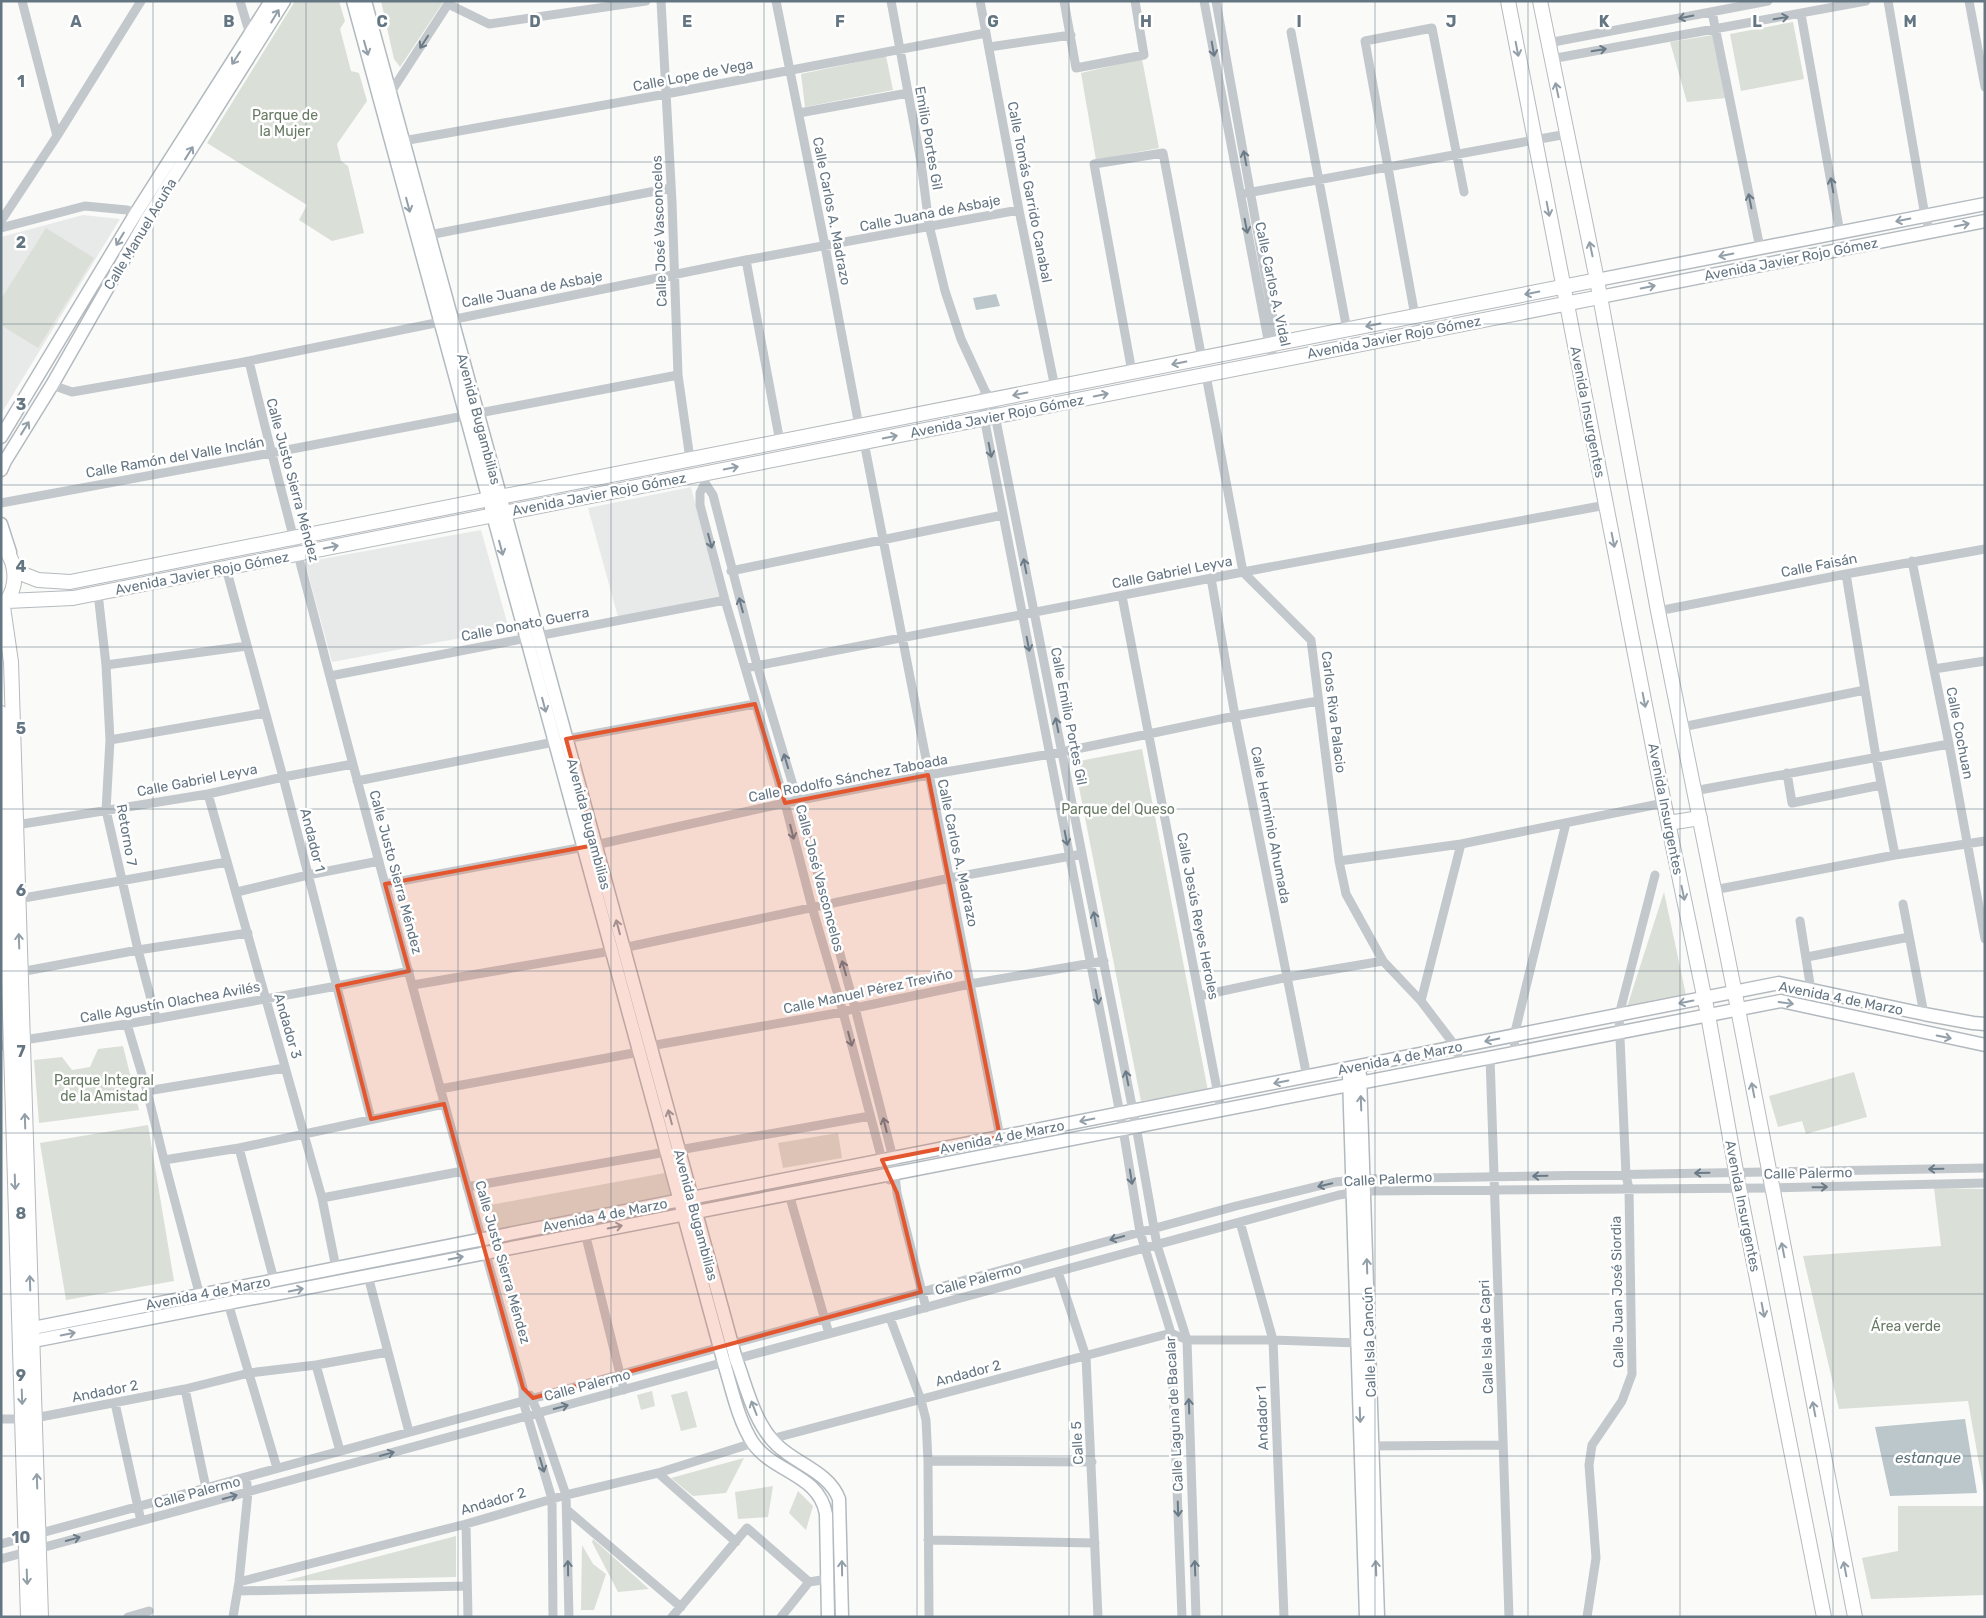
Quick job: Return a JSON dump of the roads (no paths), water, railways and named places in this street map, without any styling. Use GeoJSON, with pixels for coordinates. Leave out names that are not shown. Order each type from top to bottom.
{"type":"FeatureCollection","features":[{"type":"Feature","properties":{"kind":"main road","name":"Calle Manuel Acuña"},"geometry":{"type":"LineString","coordinates":[[1,437],[142,216],[270,1]]}},
{"type":"Feature","properties":{"kind":"main road","name":"Calle Manuel Acuña"},"geometry":{"type":"LineString","coordinates":[[1,470],[52,385],[142,216],[255,50],[284,1]]}},
{"type":"Feature","properties":{"kind":"main road","name":"Avenida Bugambilias"},"geometry":{"type":"LineString","coordinates":[[353,1],[403,141],[429,235],[446,321]]}},
{"type":"Feature","properties":{"kind":"main road","name":"Avenida Bugambilias"},"geometry":{"type":"LineString","coordinates":[[365,1],[386,97],[471,415],[726,1346],[745,1430],[753,1443],[766,1457],[812,1486],[822,1498],[826,1514],[828,1617]]}},
{"type":"Feature","properties":{"kind":"main road","name":"Avenida Insurgentes"},"geometry":{"type":"LineString","coordinates":[[1508,1],[1664,803],[1705,998],[1739,1188],[1824,1617]]}},
{"type":"Feature","properties":{"kind":"main road"},"geometry":{"type":"LineString","coordinates":[[1540,1],[1597,280],[1658,611],[1738,1008],[1854,1617]]}},
{"type":"Feature","properties":{"kind":"main road","name":"Avenida Javier Rojo Gómez"},"geometry":{"type":"LineString","coordinates":[[15,571],[38,580],[70,582],[780,442],[986,398],[1055,388],[1985,204]]}},
{"type":"Feature","properties":{"kind":"main road","name":"Avenida Javier Rojo Gómez"},"geometry":{"type":"LineString","coordinates":[[4,605],[73,598],[498,514],[705,478],[864,442],[1985,221]]}},
{"type":"Feature","properties":{"kind":"main road"},"geometry":{"type":"LineString","coordinates":[[1,524],[15,571],[12,592],[4,605],[11,662],[20,972],[12,1043]]}},
{"type":"Feature","properties":{"kind":"main road"},"geometry":{"type":"LineString","coordinates":[[1,543],[11,557]]}},
{"type":"Feature","properties":{"kind":"main road"},"geometry":{"type":"LineString","coordinates":[[70,582],[73,598]]}},
{"type":"Feature","properties":{"kind":"main road"},"geometry":{"type":"LineString","coordinates":[[1,714],[12,1043],[26,1336],[32,1536],[41,1617]]}},
{"type":"Feature","properties":{"kind":"main road"},"geometry":{"type":"LineString","coordinates":[[1668,823],[1700,818]]}},
{"type":"Feature","properties":{"kind":"main road","name":"Avenida 4 de Marzo"},"geometry":{"type":"LineString","coordinates":[[26,1336],[200,1295],[274,1280],[1779,983],[1974,1024],[1985,1024]]}},
{"type":"Feature","properties":{"kind":"main road","name":"Avenida 4 de Marzo"},"geometry":{"type":"LineString","coordinates":[[26,1336],[203,1308],[1781,1001],[1985,1045]]}},
{"type":"Feature","properties":{"kind":"main road","name":"Calle Isla Cancún"},"geometry":{"type":"LineString","coordinates":[[1353,1068],[1359,1186],[1367,1445],[1366,1617]]}},
{"type":"Feature","properties":{"kind":"main road","name":"Calle Isla Cancún"},"geometry":{"type":"LineString","coordinates":[[1359,1186],[1358,1343],[1367,1445],[1378,1617]]}},
{"type":"Feature","properties":{"kind":"main road","name":"Avenida Bugambilias"},"geometry":{"type":"LineString","coordinates":[[730,1361],[761,1425],[770,1439],[825,1479],[836,1491],[840,1508],[842,1617]]}},
{"type":"Feature","properties":{"kind":"main road"},"geometry":{"type":"LineString","coordinates":[[28,1617],[33,1550]]}},
{"type":"Feature","properties":{"kind":"street"},"geometry":{"type":"LineString","coordinates":[[22,1],[58,136]]}},
{"type":"Feature","properties":{"kind":"street"},"geometry":{"type":"LineString","coordinates":[[132,1],[135,12]]}},
{"type":"Feature","properties":{"kind":"street"},"geometry":{"type":"LineString","coordinates":[[1,221],[58,136],[141,1]]}},
{"type":"Feature","properties":{"kind":"street"},"geometry":{"type":"LineString","coordinates":[[240,1],[255,50]]}},
{"type":"Feature","properties":{"kind":"street"},"geometry":{"type":"LineString","coordinates":[[386,97],[449,3],[488,24],[646,1]]}},
{"type":"Feature","properties":{"kind":"street","name":"Calle José Vasconcelos"},"geometry":{"type":"LineString","coordinates":[[661,1],[678,375],[690,460]]}},
{"type":"Feature","properties":{"kind":"street","name":"Calle Carlos A. Madrazo"},"geometry":{"type":"LineString","coordinates":[[776,1],[859,426]]}},
{"type":"Feature","properties":{"kind":"street","name":"Emilio Portes Gil"},"geometry":{"type":"LineString","coordinates":[[890,1],[921,162],[929,226],[945,291],[958,331],[986,398]]}},
{"type":"Feature","properties":{"kind":"street","name":"Calle Tomás Garrido Canabal"},"geometry":{"type":"LineString","coordinates":[[980,1],[1055,388]]}},
{"type":"Feature","properties":{"kind":"street"},"geometry":{"type":"LineString","coordinates":[[1064,1],[1076,68],[1144,55],[1134,1]]}},
{"type":"Feature","properties":{"kind":"street","name":"Calle Carlos A. Vidal"},"geometry":{"type":"LineString","coordinates":[[1204,1],[1240,194],[1274,344]]}},
{"type":"Feature","properties":{"kind":"street","name":"Calle Carlos A. Vidal"},"geometry":{"type":"LineString","coordinates":[[1216,1],[1252,192],[1276,361]]}},
{"type":"Feature","properties":{"kind":"street"},"geometry":{"type":"LineString","coordinates":[[1548,42],[1768,1]]}},
{"type":"Feature","properties":{"kind":"street"},"geometry":{"type":"LineString","coordinates":[[1551,59],[1866,1]]}},
{"type":"Feature","properties":{"kind":"street"},"geometry":{"type":"LineString","coordinates":[[1888,1],[1925,216],[1930,232]]}},
{"type":"Feature","properties":{"kind":"street"},"geometry":{"type":"LineString","coordinates":[[1969,1],[1985,87]]}},
{"type":"Feature","properties":{"kind":"street"},"geometry":{"type":"LineString","coordinates":[[1712,12],[1760,248]]}},
{"type":"Feature","properties":{"kind":"street"},"geometry":{"type":"LineString","coordinates":[[1801,14],[1840,233]]}},
{"type":"Feature","properties":{"kind":"street"},"geometry":{"type":"LineString","coordinates":[[1415,316],[1365,41],[1432,28],[1464,192]]}},
{"type":"Feature","properties":{"kind":"street"},"geometry":{"type":"LineString","coordinates":[[1291,32],[1347,330]]}},
{"type":"Feature","properties":{"kind":"street","name":"Calle Lope de Vega"},"geometry":{"type":"LineString","coordinates":[[403,141],[666,94],[986,33]]}},
{"type":"Feature","properties":{"kind":"street"},"geometry":{"type":"LineString","coordinates":[[989,47],[1071,35]]}},
{"type":"Feature","properties":{"kind":"street"},"geometry":{"type":"LineString","coordinates":[[799,113],[908,93]]}},
{"type":"Feature","properties":{"kind":"street"},"geometry":{"type":"LineString","coordinates":[[1240,194],[1567,134]]}},
{"type":"Feature","properties":{"kind":"street"},"geometry":{"type":"LineString","coordinates":[[1132,372],[1094,164],[1163,153],[1202,358]]}},
{"type":"Feature","properties":{"kind":"street"},"geometry":{"type":"LineString","coordinates":[[429,235],[671,188]]}},
{"type":"Feature","properties":{"kind":"street"},"geometry":{"type":"LineString","coordinates":[[1,228],[85,206],[142,216]]}},
{"type":"Feature","properties":{"kind":"street","name":"Calle Juana de Asbaje"},"geometry":{"type":"LineString","coordinates":[[52,385],[72,392],[249,361],[674,274],[1019,210]]}},
{"type":"Feature","properties":{"kind":"street"},"geometry":{"type":"LineString","coordinates":[[746,260],[780,442]]}},
{"type":"Feature","properties":{"kind":"street","name":"Calle Justo Sierra Méndez"},"geometry":{"type":"LineString","coordinates":[[249,361],[271,453],[357,781],[444,1104],[528,1400]]}},
{"type":"Feature","properties":{"kind":"street"},"geometry":{"type":"LineString","coordinates":[[1206,374],[1243,572]]}},
{"type":"Feature","properties":{"kind":"street","name":"Calle Ramón del Valle Inclán"},"geometry":{"type":"LineString","coordinates":[[1,503],[678,375]]}},
{"type":"Feature","properties":{"kind":"street","name":"Calle Emilio Portes Gil"},"geometry":{"type":"LineString","coordinates":[[986,398],[1034,612],[1136,1126]]}},
{"type":"Feature","properties":{"kind":"street","name":"Calle Emilio Portes Gil"},"geometry":{"type":"LineString","coordinates":[[990,417],[1003,515],[1123,1129]]}},
{"type":"Feature","properties":{"kind":"street","name":"Calle Carlos A. Madrazo"},"geometry":{"type":"LineString","coordinates":[[864,442],[1003,1152]]}},
{"type":"Feature","properties":{"kind":"street","name":"Calle José Vasconcelos"},"geometry":{"type":"LineString","coordinates":[[705,478],[713,495],[731,571],[757,665],[798,802],[855,1008],[891,1174],[926,1308]]}},
{"type":"Feature","properties":{"kind":"street","name":"Calle José Vasconcelos"},"geometry":{"type":"LineString","coordinates":[[705,478],[700,493],[700,505],[725,600],[785,803],[870,1116],[888,1159]]}},
{"type":"Feature","properties":{"kind":"street","name":"Calle Gabriel Leyva"},"geometry":{"type":"LineString","coordinates":[[744,668],[1211,578],[1606,505]]}},
{"type":"Feature","properties":{"kind":"street"},"geometry":{"type":"LineString","coordinates":[[731,571],[1003,515]]}},
{"type":"Feature","properties":{"kind":"street","name":"Calle Faisán"},"geometry":{"type":"LineString","coordinates":[[1658,611],[1912,561],[1985,549]]}},
{"type":"Feature","properties":{"kind":"street","name":"Calle Cochuan"},"geometry":{"type":"LineString","coordinates":[[1912,561],[1949,744],[1985,939]]}},
{"type":"Feature","properties":{"kind":"street","name":"Andador 1"},"geometry":{"type":"LineString","coordinates":[[226,568],[283,777],[372,1119]]}},
{"type":"Feature","properties":{"kind":"street","name":"Carlos Riva Palacio"},"geometry":{"type":"LineString","coordinates":[[1243,572],[1311,640],[1339,861],[1346,894],[1383,961],[1421,1001],[1456,1047]]}},
{"type":"Feature","properties":{"kind":"street"},"geometry":{"type":"LineString","coordinates":[[1846,574],[1876,757],[1896,855]]}},
{"type":"Feature","properties":{"kind":"street","name":"Calle Herminio Ahumada"},"geometry":{"type":"LineString","coordinates":[[1211,578],[1235,716],[1307,1077]]}},
{"type":"Feature","properties":{"kind":"street","name":"Retorno 7"},"geometry":{"type":"LineString","coordinates":[[98,593],[106,665],[110,740],[106,810],[121,881],[156,1018]]}},
{"type":"Feature","properties":{"kind":"street","name":"Calle Jesús Reyes Heroles"},"geometry":{"type":"LineString","coordinates":[[1122,596],[1221,1110]]}},
{"type":"Feature","properties":{"kind":"street","name":"Calle Donato Guerra"},"geometry":{"type":"LineString","coordinates":[[330,676],[725,600]]}},
{"type":"Feature","properties":{"kind":"street"},"geometry":{"type":"LineString","coordinates":[[106,665],[247,646]]}},
{"type":"Feature","properties":{"kind":"street"},"geometry":{"type":"LineString","coordinates":[[1934,669],[1985,661]]}},
{"type":"Feature","properties":{"kind":"street"},"geometry":{"type":"LineString","coordinates":[[1682,727],[1865,690]]}},
{"type":"Feature","properties":{"kind":"street","name":"Calle Rodolfo Sánchez Taboada"},"geometry":{"type":"LineString","coordinates":[[385,884],[589,845],[785,803],[798,802],[928,775],[1062,752],[1235,716],[1318,701]]}},
{"type":"Feature","properties":{"kind":"street"},"geometry":{"type":"LineString","coordinates":[[357,781],[755,704]]}},
{"type":"Feature","properties":{"kind":"street"},"geometry":{"type":"LineString","coordinates":[[110,740],[265,713]]}},
{"type":"Feature","properties":{"kind":"street"},"geometry":{"type":"LineString","coordinates":[[1694,791],[1949,744]]}},
{"type":"Feature","properties":{"kind":"street","name":"Calle Gabriel Leyva"},"geometry":{"type":"LineString","coordinates":[[16,825],[208,794],[353,764]]}},
{"type":"Feature","properties":{"kind":"street"},"geometry":{"type":"LineString","coordinates":[[1787,774],[1792,803],[1881,785]]}},
{"type":"Feature","properties":{"kind":"street","name":"Andador 3"},"geometry":{"type":"LineString","coordinates":[[208,794],[322,1198],[336,1268]]}},
{"type":"Feature","properties":{"kind":"street"},"geometry":{"type":"LineString","coordinates":[[1339,861],[1461,844],[1664,803]]}},
{"type":"Feature","properties":{"kind":"street"},"geometry":{"type":"LineString","coordinates":[[1514,1052],[1514,1036],[1566,823]]}},
{"type":"Feature","properties":{"kind":"street"},"geometry":{"type":"LineString","coordinates":[[1714,890],[1896,855],[1985,841]]}},
{"type":"Feature","properties":{"kind":"street"},"geometry":{"type":"LineString","coordinates":[[1421,1001],[1461,844]]}},
{"type":"Feature","properties":{"kind":"street"},"geometry":{"type":"LineString","coordinates":[[413,985],[617,949],[950,878],[1082,854]]}},
{"type":"Feature","properties":{"kind":"street"},"geometry":{"type":"LineString","coordinates":[[237,892],[379,861]]}},
{"type":"Feature","properties":{"kind":"street"},"geometry":{"type":"LineString","coordinates":[[18,899],[228,862]]}},
{"type":"Feature","properties":{"kind":"street","name":"Calle Juan José Siordia"},"geometry":{"type":"LineString","coordinates":[[1587,1617],[1596,1558],[1589,1465],[1592,1445],[1622,1400],[1632,1374],[1629,1189],[1626,1174],[1619,1015],[1655,875]]}},
{"type":"Feature","properties":{"kind":"street"},"geometry":{"type":"LineString","coordinates":[[1903,904],[1924,1014]]}},
{"type":"Feature","properties":{"kind":"street"},"geometry":{"type":"LineString","coordinates":[[1800,921],[1811,990]]}},
{"type":"Feature","properties":{"kind":"street"},"geometry":{"type":"LineString","coordinates":[[20,972],[138,950],[248,933]]}},
{"type":"Feature","properties":{"kind":"street"},"geometry":{"type":"LineString","coordinates":[[1807,957],[1909,937]]}},
{"type":"Feature","properties":{"kind":"street","name":"Calle Manuel Pérez Treviño"},"geometry":{"type":"LineString","coordinates":[[440,1089],[842,1012],[970,984],[1104,961]]}},
{"type":"Feature","properties":{"kind":"street"},"geometry":{"type":"LineString","coordinates":[[1199,996],[1288,977],[1383,961]]}},
{"type":"Feature","properties":{"kind":"street","name":"Calle Agustín Olachea Avilés"},"geometry":{"type":"LineString","coordinates":[[12,1043],[266,999],[409,971]]}},
{"type":"Feature","properties":{"kind":"street"},"geometry":{"type":"LineString","coordinates":[[127,1024],[147,1091],[203,1308]]}},
{"type":"Feature","properties":{"kind":"street"},"geometry":{"type":"LineString","coordinates":[[1456,1047],[1460,1063]]}},
{"type":"Feature","properties":{"kind":"street","name":"Calle Isla de Capri"},"geometry":{"type":"LineString","coordinates":[[1490,1057],[1509,1617]]}},
{"type":"Feature","properties":{"kind":"street"},"geometry":{"type":"LineString","coordinates":[[147,1091],[285,1068]]}},
{"type":"Feature","properties":{"kind":"street"},"geometry":{"type":"LineString","coordinates":[[164,1160],[239,1148],[444,1104]]}},
{"type":"Feature","properties":{"kind":"street"},"geometry":{"type":"LineString","coordinates":[[467,1187],[870,1116]]}},
{"type":"Feature","properties":{"kind":"street","name":"Calle Laguna de Bacalar"},"geometry":{"type":"LineString","coordinates":[[1136,1126],[1157,1245],[1187,1340],[1196,1617]]}},
{"type":"Feature","properties":{"kind":"street","name":"Calle Laguna de Bacalar"},"geometry":{"type":"LineString","coordinates":[[1123,1129],[1140,1232],[1172,1333],[1182,1617]]}},
{"type":"Feature","properties":{"kind":"street"},"geometry":{"type":"LineString","coordinates":[[239,1148],[274,1280]]}},
{"type":"Feature","properties":{"kind":"street","name":"Calle Palermo"},"geometry":{"type":"LineString","coordinates":[[1,1544],[1236,1206],[1359,1186],[1494,1177],[1985,1168]]}},
{"type":"Feature","properties":{"kind":"street"},"geometry":{"type":"LineString","coordinates":[[322,1198],[463,1171]]}},
{"type":"Feature","properties":{"kind":"street","name":"Calle Palermo"},"geometry":{"type":"LineString","coordinates":[[1,1560],[1157,1245],[1338,1195],[1359,1186],[1496,1190],[1771,1188],[1985,1183]]}},
{"type":"Feature","properties":{"kind":"street"},"geometry":{"type":"LineString","coordinates":[[789,1194],[829,1334]]}},
{"type":"Feature","properties":{"kind":"street","name":"Andador 1"},"geometry":{"type":"LineString","coordinates":[[1240,1222],[1273,1340],[1284,1617]]}},
{"type":"Feature","properties":{"kind":"street"},"geometry":{"type":"LineString","coordinates":[[585,1233],[624,1390]]}},
{"type":"Feature","properties":{"kind":"street","name":"Calle 5"},"geometry":{"type":"LineString","coordinates":[[1058,1272],[1086,1357],[1098,1617]]}},
{"type":"Feature","properties":{"kind":"street"},"geometry":{"type":"LineString","coordinates":[[368,1276],[409,1432]]}},
{"type":"Feature","properties":{"kind":"street"},"geometry":{"type":"LineString","coordinates":[[228,1303],[277,1468]]}},
{"type":"Feature","properties":{"kind":"street"},"geometry":{"type":"LineString","coordinates":[[890,1318],[921,1400],[926,1420],[929,1617]]}},
{"type":"Feature","properties":{"kind":"street"},"geometry":{"type":"LineString","coordinates":[[1172,1333],[1187,1340],[1273,1340],[1358,1343]]}},
{"type":"Feature","properties":{"kind":"street","name":"Andador 2"},"geometry":{"type":"LineString","coordinates":[[770,1439],[1172,1333]]}},
{"type":"Feature","properties":{"kind":"street","name":"Andador 2"},"geometry":{"type":"LineString","coordinates":[[1,1419],[29,1418],[184,1389],[249,1373],[316,1365],[388,1352]]}},
{"type":"Feature","properties":{"kind":"street"},"geometry":{"type":"LineString","coordinates":[[316,1365],[340,1451]]}},
{"type":"Feature","properties":{"kind":"street"},"geometry":{"type":"LineString","coordinates":[[184,1389],[206,1488]]}},
{"type":"Feature","properties":{"kind":"street"},"geometry":{"type":"LineString","coordinates":[[528,1400],[538,1413],[566,1495],[569,1617]]}},
{"type":"Feature","properties":{"kind":"street"},"geometry":{"type":"LineString","coordinates":[[528,1400],[528,1416],[552,1499],[553,1617]]}},
{"type":"Feature","properties":{"kind":"street"},"geometry":{"type":"LineString","coordinates":[[115,1403],[141,1521]]}},
{"type":"Feature","properties":{"kind":"street","name":"Andador 2"},"geometry":{"type":"LineString","coordinates":[[238,1587],[566,1495],[658,1473],[753,1443]]}},
{"type":"Feature","properties":{"kind":"street"},"geometry":{"type":"LineString","coordinates":[[1367,1445],[1503,1445]]}},
{"type":"Feature","properties":{"kind":"street"},"geometry":{"type":"LineString","coordinates":[[928,1461],[1092,1462]]}},
{"type":"Feature","properties":{"kind":"street"},"geometry":{"type":"LineString","coordinates":[[658,1473],[736,1542]]}},
{"type":"Feature","properties":{"kind":"street"},"geometry":{"type":"LineString","coordinates":[[233,1617],[248,1492],[246,1477]]}},
{"type":"Feature","properties":{"kind":"street"},"geometry":{"type":"LineString","coordinates":[[567,1510],[681,1607]]}},
{"type":"Feature","properties":{"kind":"street"},"geometry":{"type":"LineString","coordinates":[[466,1524],[468,1617]]}},
{"type":"Feature","properties":{"kind":"street"},"geometry":{"type":"LineString","coordinates":[[672,1617],[747,1528],[809,1582]]}},
{"type":"Feature","properties":{"kind":"street"},"geometry":{"type":"LineString","coordinates":[[928,1540],[1095,1543]]}},
{"type":"Feature","properties":{"kind":"street"},"geometry":{"type":"LineString","coordinates":[[781,1617],[809,1582],[828,1579]]}},
{"type":"Feature","properties":{"kind":"street"},"geometry":{"type":"LineString","coordinates":[[238,1587],[467,1586]]}},
{"type":"Feature","properties":{"kind":"street"},"geometry":{"type":"LineString","coordinates":[[128,1617],[148,1614]]}},
{"type":"Feature","properties":{"kind":"water"},"geometry":{"type":"Polygon","coordinates":[[[996,294],[1000,306],[976,310],[973,298],[996,294]]]}},
{"type":"Feature","properties":{"kind":"water","name":"estanque"},"geometry":{"type":"Polygon","coordinates":[[[1965,1419],[1977,1493],[1890,1496],[1875,1427],[1965,1419]]]}},
{"type":"Feature","properties":{"kind":"park label","name":"Parque de la Mujer"},"geometry":{"type":"Point","coordinates":[285,124]}},
{"type":"Feature","properties":{"kind":"park label","name":"Parque del Queso"},"geometry":{"type":"Point","coordinates":[1118,809]}},
{"type":"Feature","properties":{"kind":"park label","name":"Parque Integral de la Amistad"},"geometry":{"type":"Point","coordinates":[104,1088]}},
{"type":"Feature","properties":{"kind":"park label","name":"Área verde"},"geometry":{"type":"Point","coordinates":[1906,1326]}}]}
